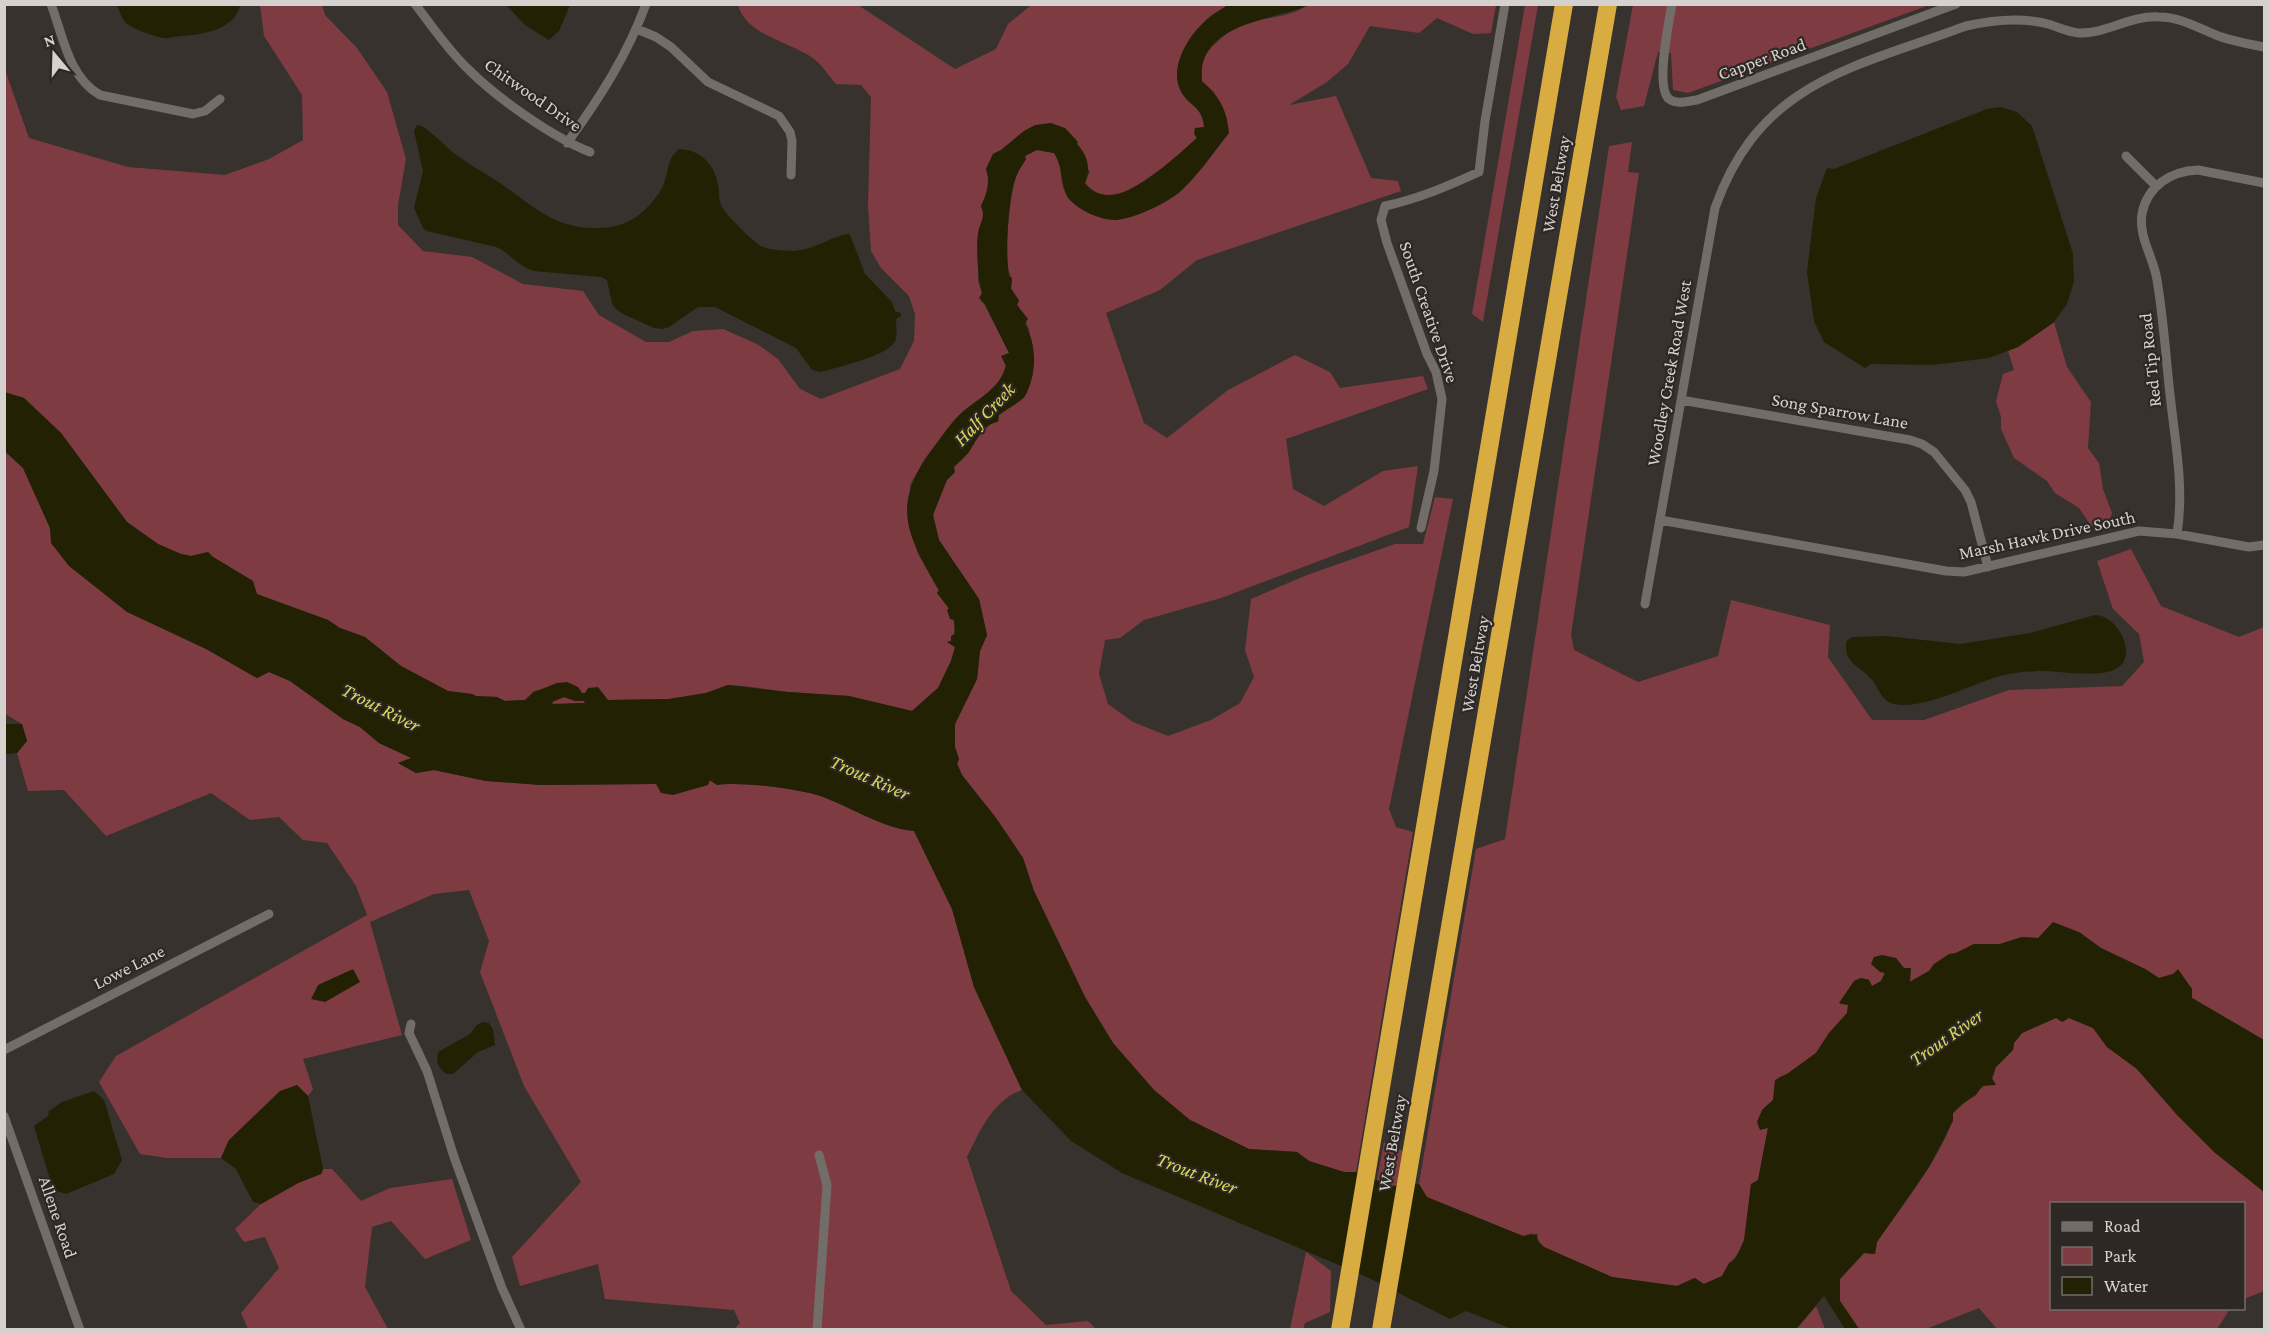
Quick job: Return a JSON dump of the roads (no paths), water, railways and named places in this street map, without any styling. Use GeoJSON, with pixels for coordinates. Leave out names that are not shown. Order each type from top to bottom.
{"type":"FeatureCollection","features":[{"type":"Feature","properties":{"kind":"highway","name":"West Beltway"},"geometry":{"type":"LineString","coordinates":[[1340,1329],[1564,4]]}},
{"type":"Feature","properties":{"kind":"highway","name":"West Beltway"},"geometry":{"type":"LineString","coordinates":[[1381,1329],[1608,4]]}},
{"type":"Feature","properties":{"kind":"street"},"geometry":{"type":"LineString","coordinates":[[51,4],[76,73],[82,82],[100,95],[193,114],[205,111],[220,99]]}},
{"type":"Feature","properties":{"kind":"street","name":"Chitwood Drive"},"geometry":{"type":"LineString","coordinates":[[416,4],[459,60],[479,79],[567,143],[590,152]]}},
{"type":"Feature","properties":{"kind":"street"},"geometry":{"type":"LineString","coordinates":[[567,143],[621,63],[646,4]]}},
{"type":"Feature","properties":{"kind":"street","name":"South Creative Drive"},"geometry":{"type":"LineString","coordinates":[[1421,528],[1434,471],[1442,399],[1436,372],[1427,354],[1381,220],[1385,206],[1446,187],[1479,172],[1485,121],[1505,4]]}},
{"type":"Feature","properties":{"kind":"street","name":"Capper Road"},"geometry":{"type":"LineString","coordinates":[[1672,4],[1663,83],[1665,94],[1669,99],[1678,103],[1697,100],[1956,4]]}},
{"type":"Feature","properties":{"kind":"street","name":"Woodley Creek Road West"},"geometry":{"type":"LineString","coordinates":[[1645,604],[1715,208],[1741,151],[1773,114],[1792,98],[1818,82],[1966,26],[1985,22],[2024,21],[2047,24],[2079,33],[2094,32],[2142,17],[2158,16],[2175,18],[2240,43],[2265,46]]}},
{"type":"Feature","properties":{"kind":"street"},"geometry":{"type":"LineString","coordinates":[[637,29],[656,37],[671,47],[708,82],[780,116],[790,132],[792,141],[791,175]]}},
{"type":"Feature","properties":{"kind":"street"},"geometry":{"type":"LineString","coordinates":[[2126,156],[2156,186],[2165,179],[2198,170],[2265,183]]}},
{"type":"Feature","properties":{"kind":"street","name":"Red Tip Road"},"geometry":{"type":"LineString","coordinates":[[2156,186],[2147,199],[2141,223],[2157,278],[2181,494],[2177,534]]}},
{"type":"Feature","properties":{"kind":"street","name":"Song Sparrow Lane"},"geometry":{"type":"LineString","coordinates":[[1681,400],[1922,444],[1934,452],[1968,496],[1988,567]]}},
{"type":"Feature","properties":{"kind":"street","name":"Marsh Hawk Drive South"},"geometry":{"type":"LineString","coordinates":[[1660,520],[1946,571],[1964,572],[2124,533],[2153,531],[2249,547],[2265,545]]}},
{"type":"Feature","properties":{"kind":"street","name":"Lowe Lane"},"geometry":{"type":"LineString","coordinates":[[4,1050],[269,914]]}},
{"type":"Feature","properties":{"kind":"street"},"geometry":{"type":"LineString","coordinates":[[411,1024],[409,1033],[427,1071],[454,1157],[502,1288],[521,1329]]}},
{"type":"Feature","properties":{"kind":"street","name":"Allene Road"},"geometry":{"type":"LineString","coordinates":[[4,1116],[80,1329]]}},
{"type":"Feature","properties":{"kind":"street"},"geometry":{"type":"LineString","coordinates":[[817,1329],[827,1185],[819,1155]]}},
{"type":"Feature","properties":{"kind":"water"},"geometry":{"type":"Polygon","coordinates":[[[117,5],[240,5],[232,20],[217,29],[166,38],[149,34],[125,22],[117,5]]]}},
{"type":"Feature","properties":{"kind":"water"},"geometry":{"type":"Polygon","coordinates":[[[506,5],[570,5],[559,31],[549,40],[525,25],[506,5]]]}},
{"type":"Feature","properties":{"kind":"water"},"geometry":{"type":"Polygon","coordinates":[[[1228,5],[1307,6],[1238,28],[1222,36],[1210,47],[1203,62],[1202,81],[1222,104],[1229,133],[1194,177],[1176,195],[1132,217],[1115,220],[1097,217],[1070,200],[1054,153],[1037,150],[1025,156],[1026,159],[1017,175],[1013,189],[1007,255],[1009,276],[1012,278],[1011,289],[1019,301],[1017,305],[1028,319],[1025,324],[1032,341],[1034,360],[1032,378],[1025,396],[999,415],[998,422],[992,423],[980,434],[968,453],[954,467],[955,472],[947,480],[933,515],[939,540],[979,599],[987,635],[980,651],[977,679],[955,724],[955,747],[959,759],[957,764],[962,775],[996,818],[1023,858],[1034,891],[1085,997],[1113,1043],[1154,1090],[1190,1120],[1249,1149],[1297,1152],[1309,1161],[1344,1172],[1356,1172],[1391,1186],[1419,1184],[1427,1197],[1523,1236],[1537,1234],[1538,1242],[1544,1247],[1612,1277],[1677,1286],[1695,1278],[1704,1284],[1722,1276],[1729,1263],[1736,1258],[1744,1240],[1751,1184],[1758,1180],[1768,1128],[1760,1130],[1757,1122],[1762,1110],[1773,1100],[1775,1080],[1816,1053],[1829,1033],[1847,1013],[1848,1005],[1839,1003],[1854,981],[1861,978],[1869,980],[1872,986],[1881,981],[1885,973],[1880,972],[1871,964],[1874,957],[1882,955],[1896,958],[1904,968],[1911,968],[1910,982],[1929,971],[1934,964],[1949,954],[1974,944],[2000,944],[2022,937],[2038,938],[2053,922],[2079,932],[2101,948],[2159,978],[2173,974],[2178,969],[2192,989],[2192,998],[2264,1040],[2264,1192],[2214,1152],[2178,1116],[2137,1069],[2107,1047],[2093,1028],[2069,1018],[2062,1022],[2056,1018],[2022,1033],[2014,1043],[2013,1050],[1996,1067],[1992,1078],[1996,1085],[1982,1086],[1976,1095],[1953,1113],[1953,1121],[1929,1167],[1877,1242],[1875,1254],[1864,1253],[1840,1279],[1840,1301],[1859,1329],[1845,1329],[1824,1296],[1796,1329],[1512,1329],[1466,1311],[1450,1319],[1367,1277],[1122,1173],[1071,1141],[1022,1090],[974,987],[952,909],[914,831],[879,822],[823,797],[770,786],[717,785],[710,780],[708,785],[673,795],[661,793],[656,784],[541,785],[486,781],[434,770],[416,773],[398,763],[411,758],[379,743],[360,727],[343,719],[290,681],[269,672],[257,678],[208,650],[127,612],[69,566],[51,543],[50,528],[23,468],[5,451],[4,392],[24,398],[61,433],[127,522],[158,544],[191,556],[208,552],[253,581],[257,594],[328,620],[340,628],[365,637],[401,666],[448,691],[497,697],[505,701],[525,700],[534,692],[557,683],[567,682],[578,687],[582,693],[585,693],[588,688],[598,687],[608,700],[669,699],[706,693],[728,685],[849,696],[912,711],[938,688],[955,647],[947,642],[951,641],[951,636],[955,634],[954,620],[950,619],[947,610],[949,608],[937,593],[939,590],[911,535],[908,503],[912,486],[920,467],[953,422],[990,391],[999,380],[1006,366],[1001,356],[1009,353],[985,304],[979,298],[982,293],[978,271],[977,242],[983,215],[981,206],[987,192],[986,169],[993,154],[1024,131],[1035,125],[1051,123],[1065,128],[1078,142],[1087,162],[1088,172],[1085,183],[1097,193],[1111,195],[1127,191],[1143,182],[1197,138],[1194,134],[1195,128],[1204,127],[1201,115],[1182,93],[1177,73],[1182,52],[1194,33],[1209,18],[1228,5]],[[564,697],[552,702],[553,704],[585,703],[564,697]]]}},
{"type":"Feature","properties":{"kind":"water"},"geometry":{"type":"Polygon","coordinates":[[[2001,107],[2017,112],[2032,126],[2073,254],[2074,281],[2067,304],[2053,323],[2018,347],[1989,358],[1932,365],[1871,364],[1865,368],[1824,342],[1814,321],[1807,272],[1816,198],[1827,168],[1834,169],[1987,109],[2001,107]]]}},
{"type":"Feature","properties":{"kind":"water"},"geometry":{"type":"Polygon","coordinates":[[[419,125],[460,157],[534,208],[569,225],[582,227],[612,227],[636,217],[661,190],[675,153],[679,149],[696,153],[712,168],[718,183],[723,209],[759,245],[775,250],[795,251],[850,235],[865,274],[892,302],[895,311],[901,313],[901,316],[896,319],[896,339],[892,345],[874,356],[821,372],[812,370],[796,348],[715,307],[698,307],[669,327],[654,328],[615,308],[607,280],[601,277],[534,271],[496,247],[427,231],[423,228],[414,208],[423,171],[414,131],[419,125]]]}},
{"type":"Feature","properties":{"kind":"water"},"geometry":{"type":"Polygon","coordinates":[[[2095,615],[2113,623],[2122,635],[2126,654],[2122,664],[2114,670],[2088,674],[2046,671],[2012,673],[1934,700],[1906,705],[1894,704],[1886,700],[1873,681],[1851,661],[1846,647],[1848,639],[1853,637],[1886,636],[1960,644],[2030,633],[2095,615]]]}},
{"type":"Feature","properties":{"kind":"water"},"geometry":{"type":"Polygon","coordinates":[[[5,724],[22,724],[27,741],[17,753],[5,754],[5,724]]]}},
{"type":"Feature","properties":{"kind":"water"},"geometry":{"type":"Polygon","coordinates":[[[353,969],[360,982],[325,1002],[311,999],[318,985],[353,969]]]}},
{"type":"Feature","properties":{"kind":"water"},"geometry":{"type":"Polygon","coordinates":[[[483,1022],[489,1023],[493,1029],[495,1045],[478,1052],[453,1074],[446,1074],[438,1064],[438,1052],[470,1034],[477,1025],[483,1022]]]}},
{"type":"Feature","properties":{"kind":"water"},"geometry":{"type":"Polygon","coordinates":[[[297,1085],[308,1096],[323,1169],[321,1174],[298,1183],[261,1204],[253,1202],[236,1169],[221,1158],[229,1140],[280,1091],[297,1085]]]}},
{"type":"Feature","properties":{"kind":"water"},"geometry":{"type":"Polygon","coordinates":[[[94,1091],[104,1100],[122,1160],[114,1174],[66,1194],[57,1191],[52,1186],[34,1126],[62,1102],[94,1091]]]}},
{"type":"Feature","properties":{"kind":"water label","name":"Half Creek"},"geometry":{"type":"Point","coordinates":[984,414]}},
{"type":"Feature","properties":{"kind":"water label","name":"Trout River"},"geometry":{"type":"Point","coordinates":[381,707]}},
{"type":"Feature","properties":{"kind":"water label","name":"Trout River"},"geometry":{"type":"Point","coordinates":[870,777]}},
{"type":"Feature","properties":{"kind":"water label","name":"Trout River"},"geometry":{"type":"Point","coordinates":[1946,1037]}},
{"type":"Feature","properties":{"kind":"water label","name":"Trout River"},"geometry":{"type":"Point","coordinates":[1197,1173]}}]}
